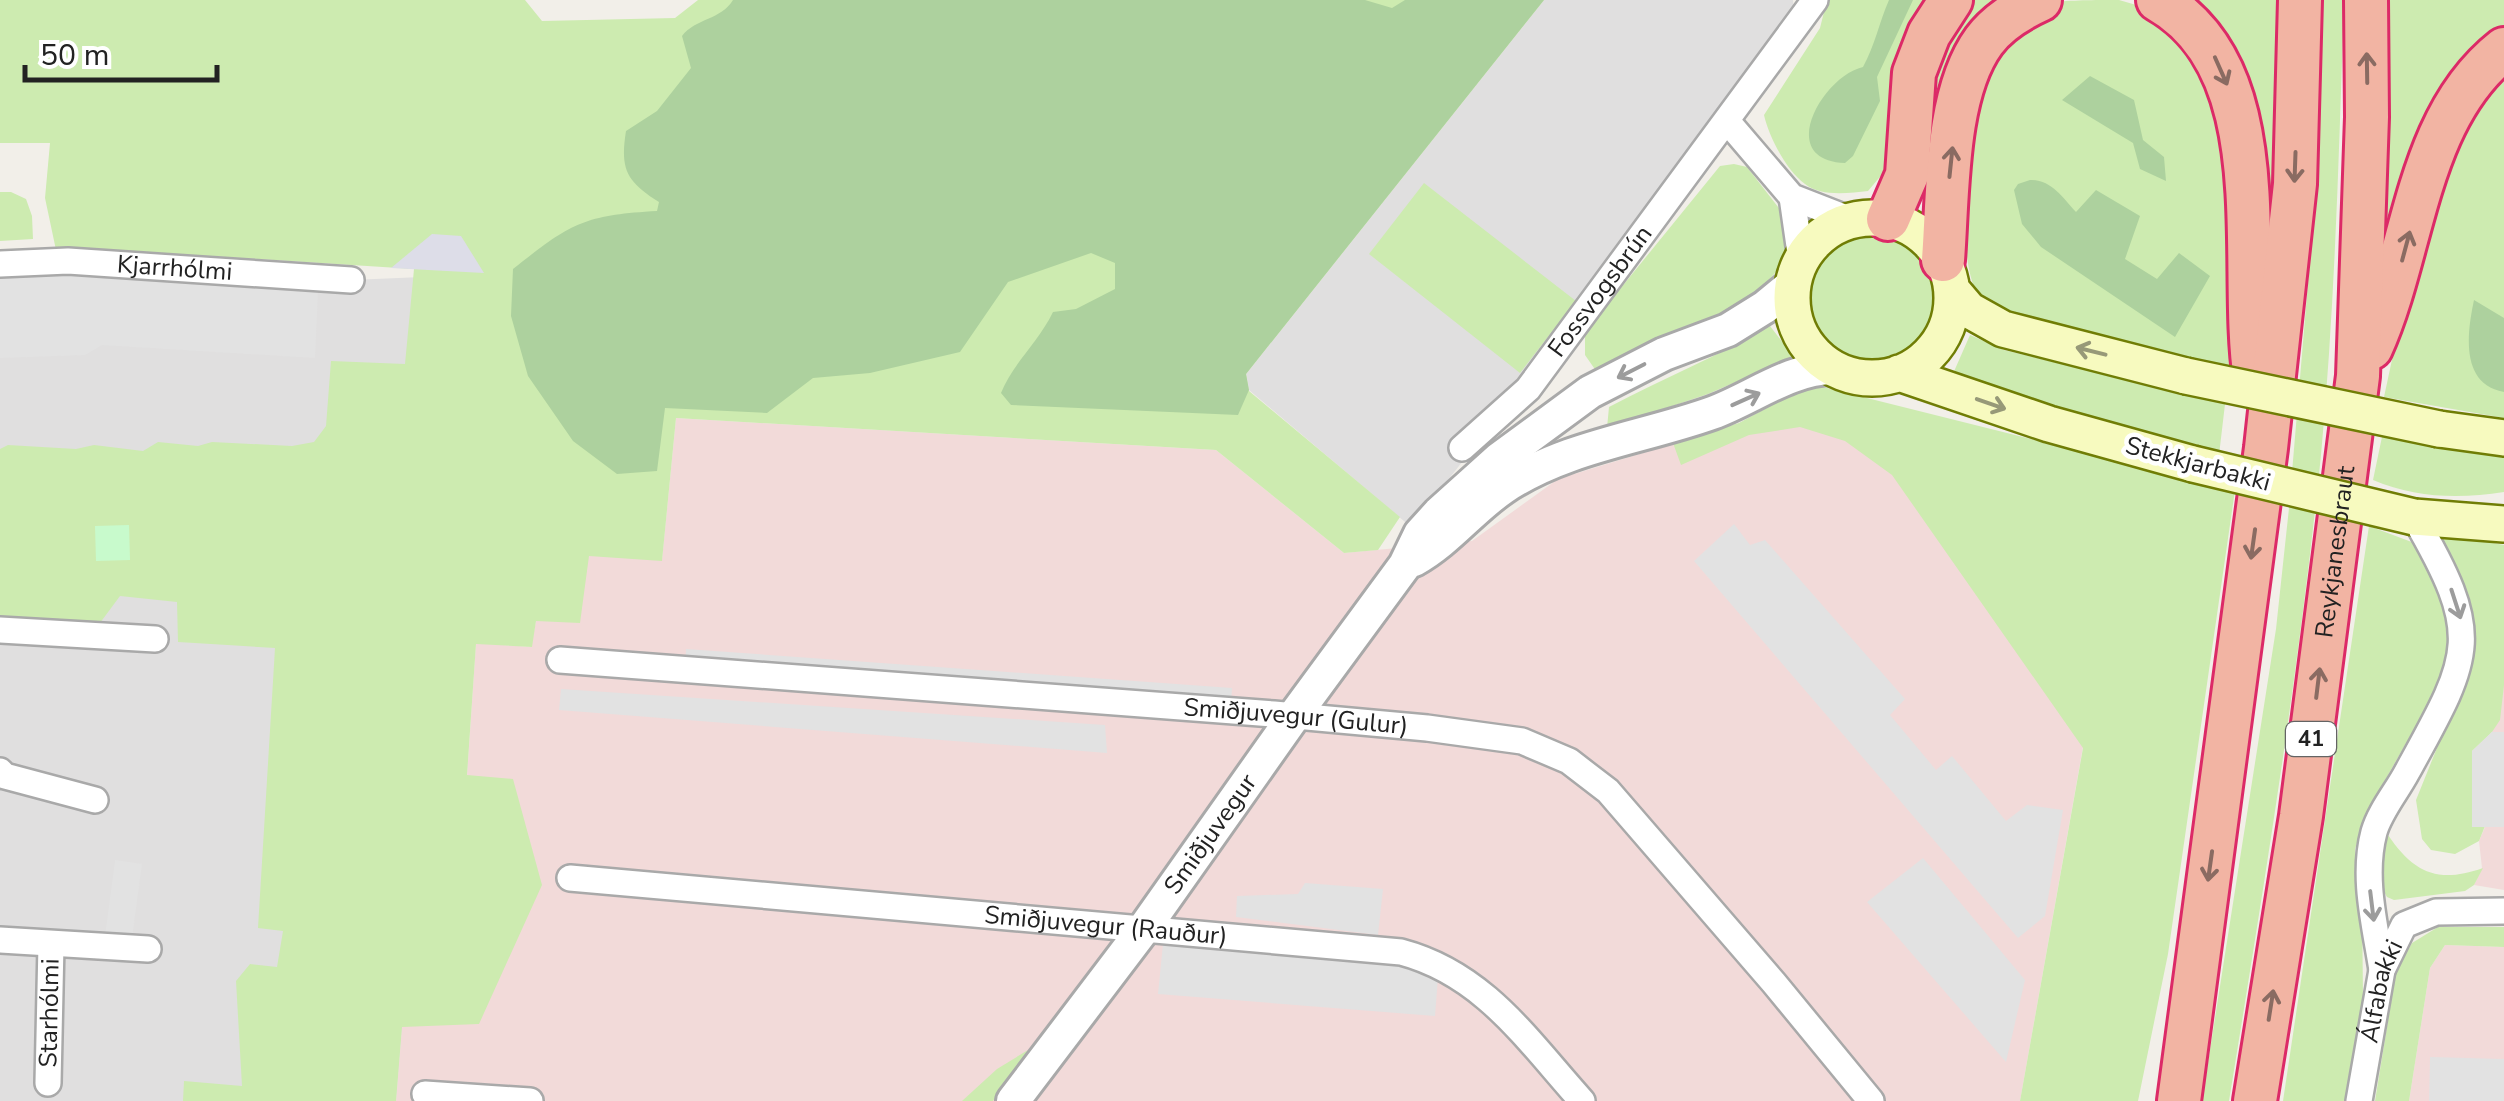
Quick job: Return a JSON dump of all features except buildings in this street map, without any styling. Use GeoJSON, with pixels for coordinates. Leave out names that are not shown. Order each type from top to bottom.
{"type":"FeatureCollection","features":[{"type":"Feature","properties":{"kind":"highway"},"geometry":{"type":"LineString","coordinates":[[1870,220],[1907,175],[1914,73],[1929,34],[1951,0]]}},
{"type":"Feature","properties":{"kind":"highway"},"geometry":{"type":"LineString","coordinates":[[1947,275],[1955,125],[1972,62],[1984,41],[2004,20],[2040,0]]}},
{"type":"Feature","properties":{"kind":"highway"},"geometry":{"type":"LineString","coordinates":[[2158,0],[2177,11],[2210,48],[2231,95],[2238,123],[2250,233],[2250,344],[2266,448]]}},
{"type":"Feature","properties":{"kind":"highway"},"geometry":{"type":"LineString","coordinates":[[2179,1101],[2266,448],[2294,184],[2300,0]]}},
{"type":"Feature","properties":{"kind":"highway","name":"Reykjanesbraut"},"geometry":{"type":"LineString","coordinates":[[2255,1101],[2301,816],[2358,376],[2367,117],[2366,0]]}},
{"type":"Feature","properties":{"kind":"highway"},"geometry":{"type":"LineString","coordinates":[[2358,376],[2400,268],[2444,127],[2474,78],[2504,49]]}},
{"type":"Feature","properties":{"kind":"main road"},"geometry":{"type":"LineString","coordinates":[[1947,275],[1948,325],[1940,341],[1915,366],[1899,374],[1865,378],[1833,368],[1819,358],[1799,332],[1792,300],[1797,272],[1814,242],[1831,229],[1870,220],[1910,227],[1929,241],[1969,310],[2004,329],[2186,376],[2439,429],[2504,438]]}},
{"type":"Feature","properties":{"kind":"main road","name":"Stekkjarbakki"},"geometry":{"type":"LineString","coordinates":[[1899,374],[2049,424],[2193,464],[2414,517],[2504,524]]}},
{"type":"Feature","properties":{"kind":"street","name":"Fossvogsbrún"},"geometry":{"type":"LineString","coordinates":[[1462,448],[1528,389],[1816,0]]}},
{"type":"Feature","properties":{"kind":"street"},"geometry":{"type":"LineString","coordinates":[[1727,122],[1792,197],[1870,220]]}},
{"type":"Feature","properties":{"kind":"street"},"geometry":{"type":"LineString","coordinates":[[1792,197],[1797,272]]}},
{"type":"Feature","properties":{"kind":"street","name":"Kjarrhólmi"},"geometry":{"type":"LineString","coordinates":[[0,264],[68,261],[351,280]]}},
{"type":"Feature","properties":{"kind":"street","name":"Smiðjuvegur"},"geometry":{"type":"LineString","coordinates":[[1013,1101],[1145,927],[1406,565],[1420,534],[1451,501],[1498,459],[1568,407],[1634,368],[1728,330],[1765,307],[1797,272]]}},
{"type":"Feature","properties":{"kind":"street","name":"Smiðjuvegur"},"geometry":{"type":"LineString","coordinates":[[1406,565],[1430,551],[1502,488],[1532,472],[1594,446],[1716,411],[1800,372],[1833,368]]}},
{"type":"Feature","properties":{"kind":"street"},"geometry":{"type":"LineString","coordinates":[[2382,970],[2368,858],[2375,827],[2447,700],[2462,660],[2464,634],[2460,610],[2439,560],[2414,517]]}},
{"type":"Feature","properties":{"kind":"street"},"geometry":{"type":"LineString","coordinates":[[0,630],[154,640]]}},
{"type":"Feature","properties":{"kind":"street","name":"Smiðjuvegur (Gulur)"},"geometry":{"type":"LineString","coordinates":[[560,660],[1294,716],[1497,736],[1546,750],[1579,768],[1624,809],[1871,1101]]}},
{"type":"Feature","properties":{"kind":"street"},"geometry":{"type":"LineString","coordinates":[[0,771],[5,776],[95,800]]}},
{"type":"Feature","properties":{"kind":"street","name":"Smiðjuvegur (Rauður)"},"geometry":{"type":"LineString","coordinates":[[570,878],[1401,952],[1445,966],[1481,990],[1582,1101]]}},
{"type":"Feature","properties":{"kind":"street","name":"Álfabakki"},"geometry":{"type":"LineString","coordinates":[[2359,1101],[2382,970],[2404,925],[2436,912],[2504,911]]}},
{"type":"Feature","properties":{"kind":"street","name":"Starhólmi"},"geometry":{"type":"LineString","coordinates":[[0,940],[148,949]]}},
{"type":"Feature","properties":{"kind":"street","name":"Starhólmi"},"geometry":{"type":"LineString","coordinates":[[48,1083],[51,944]]}},
{"type":"Feature","properties":{"kind":"street"},"geometry":{"type":"LineString","coordinates":[[425,1094],[530,1101]]}},
{"type":"Feature","properties":{"kind":"shaded area"},"geometry":{"type":"Polygon","coordinates":[[[1544,0],[1793,0],[1794,12],[1754,91],[1411,527],[1249,390],[1246,374],[1544,0]]]}},
{"type":"Feature","properties":{"kind":"shaded area"},"geometry":{"type":"Polygon","coordinates":[[[432,234],[461,236],[484,273],[391,268],[432,234]]]}},
{"type":"Feature","properties":{"kind":"shaded area"},"geometry":{"type":"Polygon","coordinates":[[[0,264],[351,280],[493,274],[467,775],[402,1027],[396,1101],[0,1101],[0,264]]]}},
{"type":"Feature","properties":{"kind":"shaded area"},"geometry":{"type":"Polygon","coordinates":[[[72,271],[318,290],[315,358],[102,345],[85,355],[0,358],[0,274],[72,271]]]}},
{"type":"Feature","properties":{"kind":"shaded area"},"geometry":{"type":"Polygon","coordinates":[[[1818,399],[2128,494],[2020,1101],[396,1101],[402,1027],[467,776],[476,643],[531,647],[536,621],[588,555],[662,560],[676,418],[1216,450],[1344,553],[1472,541],[1558,479],[1818,399]]]}},
{"type":"Feature","properties":{"kind":"shaded area"},"geometry":{"type":"Polygon","coordinates":[[[1734,524],[1750,545],[1765,540],[1905,699],[1890,715],[1936,770],[1952,756],[2006,821],[2027,805],[2063,810],[2045,916],[2018,938],[1694,561],[1734,524]]]}},
{"type":"Feature","properties":{"kind":"shaded area"},"geometry":{"type":"Polygon","coordinates":[[[686,649],[1232,688],[1231,704],[685,665],[686,649]]]}},
{"type":"Feature","properties":{"kind":"shaded area"},"geometry":{"type":"Polygon","coordinates":[[[2502,685],[2504,890],[2474,885],[2482,868],[2479,841],[2485,827],[2472,751],[2492,732],[2502,685]]]}},
{"type":"Feature","properties":{"kind":"shaded area"},"geometry":{"type":"Polygon","coordinates":[[[561,689],[1105,725],[1107,753],[559,710],[561,689]]]}},
{"type":"Feature","properties":{"kind":"shaded area"},"geometry":{"type":"Polygon","coordinates":[[[2492,732],[2504,732],[2504,827],[2472,827],[2472,751],[2492,732]]]}},
{"type":"Feature","properties":{"kind":"shaded area"},"geometry":{"type":"Polygon","coordinates":[[[1923,858],[2025,980],[2006,1062],[1867,902],[1923,858]]]}},
{"type":"Feature","properties":{"kind":"shaded area"},"geometry":{"type":"Polygon","coordinates":[[[115,860],[142,864],[132,938],[105,935],[115,860]]]}},
{"type":"Feature","properties":{"kind":"shaded area"},"geometry":{"type":"Polygon","coordinates":[[[1305,883],[1383,889],[1378,935],[1236,917],[1237,896],[1298,894],[1305,883]]]}},
{"type":"Feature","properties":{"kind":"shaded area"},"geometry":{"type":"Polygon","coordinates":[[[1163,944],[1386,963],[1438,977],[1435,1016],[1158,994],[1163,944]]]}},
{"type":"Feature","properties":{"kind":"shaded area"},"geometry":{"type":"Polygon","coordinates":[[[2445,945],[2504,947],[2504,1101],[2409,1101],[2430,968],[2445,945]]]}},
{"type":"Feature","properties":{"kind":"shaded area"},"geometry":{"type":"Polygon","coordinates":[[[2430,1057],[2504,1059],[2504,1101],[2429,1101],[2430,1057]]]}},
{"type":"Feature","properties":{"kind":"green space"},"geometry":{"type":"Polygon","coordinates":[[[0,0],[525,0],[542,21],[675,18],[698,0],[1544,0],[1246,374],[1249,391],[1400,517],[1378,550],[1344,553],[1216,450],[676,418],[662,561],[589,556],[580,623],[536,621],[532,647],[476,644],[467,775],[513,779],[542,885],[479,1024],[402,1027],[396,1101],[183,1101],[184,1081],[242,1086],[236,981],[250,964],[277,967],[283,931],[258,928],[275,648],[178,642],[177,602],[120,596],[97,627],[0,620],[0,449],[8,445],[76,449],[94,445],[143,451],[158,442],[292,446],[314,442],[326,426],[331,361],[405,364],[414,269],[98,249],[56,250],[45,198],[50,143],[0,143],[0,0]]]}},
{"type":"Feature","properties":{"kind":"green space"},"geometry":{"type":"Polygon","coordinates":[[[733,0],[1365,0],[1392,8],[1405,0],[1544,0],[1246,374],[1249,390],[1238,415],[1011,405],[1001,393],[1053,312],[1076,309],[1115,289],[1115,263],[1091,253],[1008,282],[960,352],[870,373],[813,378],[767,413],[665,408],[657,471],[617,474],[573,441],[528,376],[511,316],[513,269],[579,225],[611,215],[657,211],[659,202],[628,173],[624,155],[626,131],[657,111],[691,68],[682,36],[722,12],[733,0]]]}},
{"type":"Feature","properties":{"kind":"green space"},"geometry":{"type":"Polygon","coordinates":[[[1827,0],[1926,0],[1898,55],[1884,172],[1868,191],[1827,192],[1805,184],[1779,152],[1764,115],[1820,28],[1827,0]]]}},
{"type":"Feature","properties":{"kind":"green space"},"geometry":{"type":"Polygon","coordinates":[[[1889,0],[1913,0],[1877,77],[1880,101],[1853,156],[1845,163],[1824,158],[1812,148],[1812,117],[1833,85],[1863,67],[1889,0]]]}},
{"type":"Feature","properties":{"kind":"green space"},"geometry":{"type":"Polygon","coordinates":[[[1975,0],[1997,0],[1958,43],[1940,94],[1929,89],[1954,25],[1975,0]]]}},
{"type":"Feature","properties":{"kind":"green space"},"geometry":{"type":"Polygon","coordinates":[[[2119,0],[2157,11],[2191,39],[2227,118],[2240,368],[2019,320],[1983,301],[1971,277],[1966,248],[1965,176],[1975,103],[1991,55],[2057,2],[2119,0]]]}},
{"type":"Feature","properties":{"kind":"green space"},"geometry":{"type":"Polygon","coordinates":[[[2184,0],[2277,0],[2272,222],[2260,222],[2184,0]]]}},
{"type":"Feature","properties":{"kind":"green space"},"geometry":{"type":"Polygon","coordinates":[[[2317,0],[2344,0],[2333,285],[2321,455],[2291,698],[2229,1101],[2202,1101],[2276,629],[2289,508],[2312,236],[2317,0]]]}},
{"type":"Feature","properties":{"kind":"green space"},"geometry":{"type":"Polygon","coordinates":[[[2384,0],[2504,0],[2504,35],[2394,231],[2378,228],[2384,0]]]}},
{"type":"Feature","properties":{"kind":"green space"},"geometry":{"type":"Polygon","coordinates":[[[2504,66],[2504,418],[2384,397],[2436,176],[2504,66]]]}},
{"type":"Feature","properties":{"kind":"green space"},"geometry":{"type":"Polygon","coordinates":[[[2090,76],[2134,100],[2143,140],[2164,157],[2166,181],[2140,169],[2133,143],[2062,100],[2090,76]]]}},
{"type":"Feature","properties":{"kind":"green space"},"geometry":{"type":"Polygon","coordinates":[[[1720,166],[1747,167],[1785,216],[1789,243],[1777,271],[1747,303],[1601,378],[1585,355],[1585,332],[1720,166]]]}},
{"type":"Feature","properties":{"kind":"green space"},"geometry":{"type":"Polygon","coordinates":[[[2030,180],[2051,186],[2076,212],[2096,190],[2140,216],[2125,259],[2157,279],[2179,253],[2210,276],[2175,337],[2041,247],[2022,224],[2014,190],[2030,180]]]}},
{"type":"Feature","properties":{"kind":"green space"},"geometry":{"type":"Polygon","coordinates":[[[1424,183],[1576,301],[1520,373],[1369,254],[1424,183]]]}},
{"type":"Feature","properties":{"kind":"green space"},"geometry":{"type":"Polygon","coordinates":[[[0,192],[26,199],[33,239],[0,241],[0,192]]]}},
{"type":"Feature","properties":{"kind":"green space"},"geometry":{"type":"Polygon","coordinates":[[[1873,234],[1897,239],[1917,253],[1931,273],[1936,297],[1931,321],[1917,341],[1897,355],[1873,360],[1849,355],[1829,341],[1815,321],[1810,297],[1815,273],[1829,253],[1849,239],[1873,234]]]}},
{"type":"Feature","properties":{"kind":"green space"},"geometry":{"type":"Polygon","coordinates":[[[2474,300],[2504,318],[2504,392],[2490,387],[2473,368],[2469,342],[2474,300]]]}},
{"type":"Feature","properties":{"kind":"green space"},"geometry":{"type":"Polygon","coordinates":[[[1770,326],[1794,357],[1708,394],[1607,428],[1609,407],[1770,326]]]}},
{"type":"Feature","properties":{"kind":"green space"},"geometry":{"type":"Polygon","coordinates":[[[1970,335],[2004,350],[2225,404],[2219,455],[1952,376],[1970,335]]]}},
{"type":"Feature","properties":{"kind":"green space"},"geometry":{"type":"Polygon","coordinates":[[[1811,384],[2235,490],[2168,954],[2138,1101],[2020,1101],[2083,748],[1892,475],[1845,441],[1800,427],[1749,435],[1681,465],[1673,443],[1739,423],[1811,384]]]}},
{"type":"Feature","properties":{"kind":"green space"},"geometry":{"type":"Polygon","coordinates":[[[2383,432],[2504,453],[2504,492],[2437,495],[2373,480],[2383,432]]]}},
{"type":"Feature","properties":{"kind":"green space"},"geometry":{"type":"Polygon","coordinates":[[[129,525],[130,560],[96,561],[95,526],[129,525]]]}},
{"type":"Feature","properties":{"kind":"green space"},"geometry":{"type":"Polygon","coordinates":[[[2369,526],[2417,544],[2438,579],[2450,632],[2446,673],[2367,812],[2355,849],[2362,904],[2363,998],[2346,1101],[2283,1101],[2369,526]]]}},
{"type":"Feature","properties":{"kind":"green space"},"geometry":{"type":"Polygon","coordinates":[[[2437,532],[2504,545],[2504,685],[2500,720],[2472,751],[2485,826],[2479,841],[2455,854],[2431,850],[2422,839],[2416,800],[2470,666],[2473,646],[2467,596],[2437,532]]]}},
{"type":"Feature","properties":{"kind":"green space"},"geometry":{"type":"Polygon","coordinates":[[[2388,835],[2407,858],[2428,872],[2453,875],[2483,868],[2474,885],[2465,891],[2394,900],[2387,897],[2379,874],[2388,835]]]}},
{"type":"Feature","properties":{"kind":"green space"},"geometry":{"type":"Polygon","coordinates":[[[2438,927],[2504,927],[2504,947],[2445,945],[2430,968],[2409,1101],[2375,1101],[2396,971],[2412,943],[2438,927]]]}},
{"type":"Feature","properties":{"kind":"green space"},"geometry":{"type":"Polygon","coordinates":[[[1028,1050],[993,1101],[962,1101],[997,1069],[1028,1050]]]}}]}
